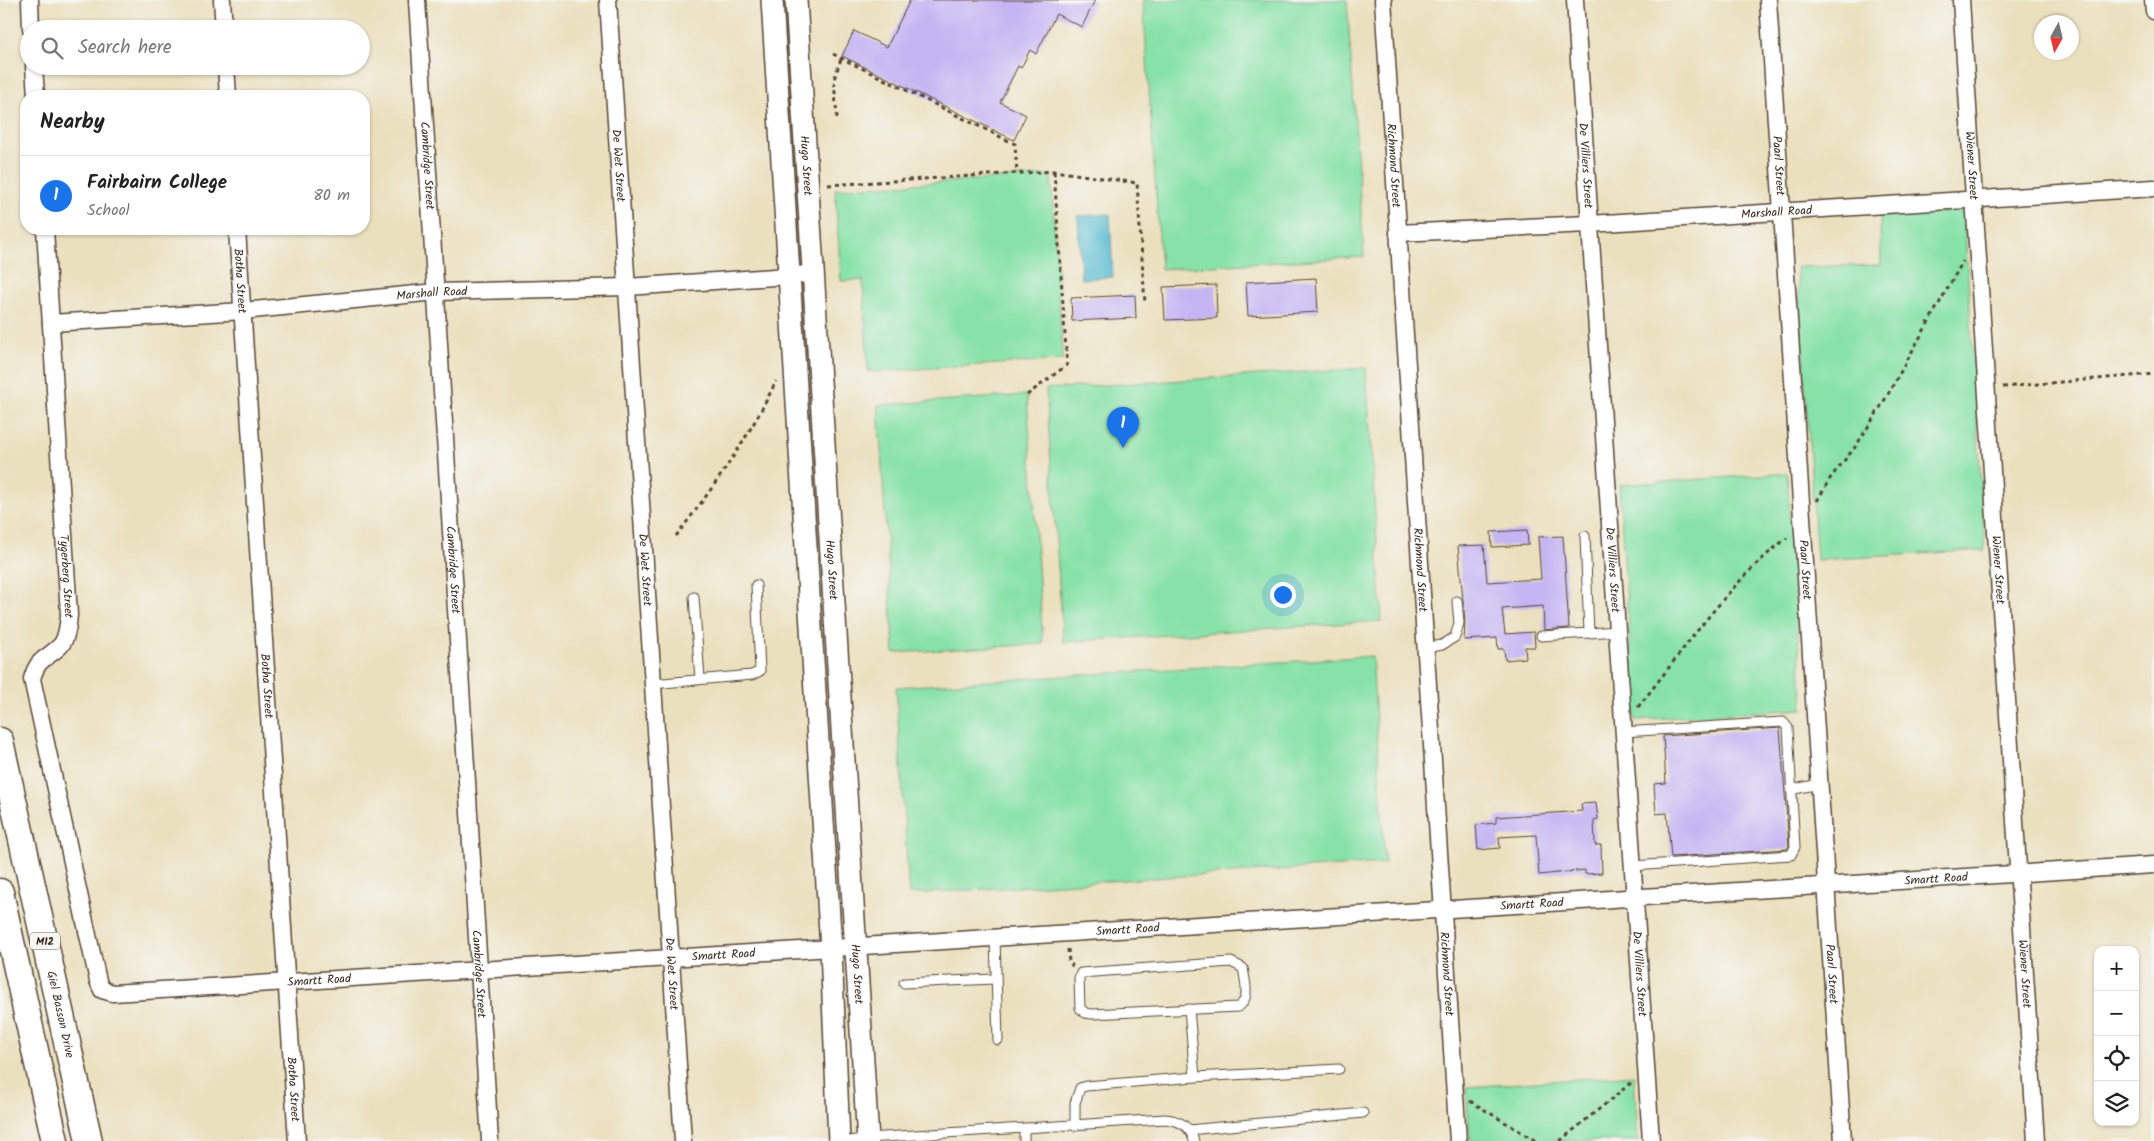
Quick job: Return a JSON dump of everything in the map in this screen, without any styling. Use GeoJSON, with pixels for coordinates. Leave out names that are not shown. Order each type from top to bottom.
{"type":"FeatureCollection","features":[{"type":"Feature","properties":{"kind":"main road","name":"Giel Basson Drive"},"geometry":{"type":"LineString","coordinates":[[0,740],[89,1141]]}},
{"type":"Feature","properties":{"kind":"main road","name":"M12"},"geometry":{"type":"LineString","coordinates":[[0,892],[54,1141]]}},
{"type":"Feature","properties":{"kind":"street"},"geometry":{"type":"LineString","coordinates":[[30,0],[31,20]]}},
{"type":"Feature","properties":{"kind":"street"},"geometry":{"type":"LineString","coordinates":[[222,0],[223,20]]}},
{"type":"Feature","properties":{"kind":"street","name":"Cambridge Street"},"geometry":{"type":"LineString","coordinates":[[417,0],[490,1141]]}},
{"type":"Feature","properties":{"kind":"street","name":"De Wet Street"},"geometry":{"type":"LineString","coordinates":[[608,0],[682,1141]]}},
{"type":"Feature","properties":{"kind":"street","name":"Hugo Street"},"geometry":{"type":"LineString","coordinates":[[772,0],[814,273],[855,946],[862,1140]]}},
{"type":"Feature","properties":{"kind":"street","name":"Hugo Street"},"geometry":{"type":"LineString","coordinates":[[796,0],[791,121],[789,276],[831,949],[839,1141]]}},
{"type":"Feature","properties":{"kind":"street","name":"Richmond Street"},"geometry":{"type":"LineString","coordinates":[[1383,0],[1458,1141]]}},
{"type":"Feature","properties":{"kind":"street","name":"De Villiers Street"},"geometry":{"type":"LineString","coordinates":[[1575,0],[1651,1141]]}},
{"type":"Feature","properties":{"kind":"street","name":"Paarl Street"},"geometry":{"type":"LineString","coordinates":[[1768,0],[1843,1141]]}},
{"type":"Feature","properties":{"kind":"street","name":"Wiener Street"},"geometry":{"type":"LineString","coordinates":[[1961,0],[2036,1141]]}},
{"type":"Feature","properties":{"kind":"street"},"geometry":{"type":"LineString","coordinates":[[2153,0],[2154,11]]}},
{"type":"Feature","properties":{"kind":"street"},"geometry":{"type":"LineString","coordinates":[[35,75],[36,90]]}},
{"type":"Feature","properties":{"kind":"street"},"geometry":{"type":"LineString","coordinates":[[227,75],[228,90]]}},
{"type":"Feature","properties":{"kind":"street","name":"Marshall Road"},"geometry":{"type":"LineString","coordinates":[[1398,233],[1589,224],[1781,210],[2154,188]]}},
{"type":"Feature","properties":{"kind":"street","name":"Tygerberg Street"},"geometry":{"type":"LineString","coordinates":[[44,235],[69,615],[67,632],[61,646],[36,665],[32,679],[98,981],[102,990]]}},
{"type":"Feature","properties":{"kind":"street","name":"Botha Street"},"geometry":{"type":"LineString","coordinates":[[237,235],[298,1141]]}},
{"type":"Feature","properties":{"kind":"street","name":"Marshall Road"},"geometry":{"type":"LineString","coordinates":[[51,323],[243,311],[436,292],[627,287],[814,273]]}},
{"type":"Feature","properties":{"kind":"street","name":"Smartt Road"},"geometry":{"type":"LineString","coordinates":[[102,990],[113,993],[287,983],[2154,865]]}},
{"type":"Feature","properties":{"kind":"lane"},"geometry":{"type":"LineString","coordinates":[[1585,536],[1590,633]]}},
{"type":"Feature","properties":{"kind":"lane"},"geometry":{"type":"LineString","coordinates":[[652,684],[752,675],[760,671],[756,585]]}},
{"type":"Feature","properties":{"kind":"lane"},"geometry":{"type":"LineString","coordinates":[[694,597],[700,679]]}},
{"type":"Feature","properties":{"kind":"lane"},"geometry":{"type":"LineString","coordinates":[[1425,648],[1442,645],[1456,636],[1458,623],[1457,601]]}},
{"type":"Feature","properties":{"kind":"lane"},"geometry":{"type":"LineString","coordinates":[[1541,636],[1617,631]]}},
{"type":"Feature","properties":{"kind":"lane"},"geometry":{"type":"LineString","coordinates":[[1623,724],[1783,722],[1788,728],[1794,789],[1795,848],[1792,856],[1632,866]]}},
{"type":"Feature","properties":{"kind":"lane"},"geometry":{"type":"LineString","coordinates":[[1794,789],[1820,784]]}},
{"type":"Feature","properties":{"kind":"lane"},"geometry":{"type":"LineString","coordinates":[[995,937],[998,1040]]}},
{"type":"Feature","properties":{"kind":"lane"},"geometry":{"type":"LineString","coordinates":[[1227,961],[1236,963],[1243,968],[1246,995],[1241,1005],[1236,1008],[1085,1013],[1080,1008],[1081,973],[1227,961]]}},
{"type":"Feature","properties":{"kind":"lane"},"geometry":{"type":"LineString","coordinates":[[904,983],[995,979]]}},
{"type":"Feature","properties":{"kind":"lane"},"geometry":{"type":"LineString","coordinates":[[1189,1009],[1195,1077]]}},
{"type":"Feature","properties":{"kind":"lane"},"geometry":{"type":"LineString","coordinates":[[1075,1126],[1075,1103],[1080,1088],[1195,1077],[1339,1069]]}},
{"type":"Feature","properties":{"kind":"lane"},"geometry":{"type":"LineString","coordinates":[[1188,1130],[1363,1113]]}},
{"type":"Feature","properties":{"kind":"lane"},"geometry":{"type":"LineString","coordinates":[[862,1140],[1165,1119],[1182,1124],[1194,1141]]}},
{"type":"Feature","properties":{"kind":"lane"},"geometry":{"type":"LineString","coordinates":[[1024,1129],[1024,1141]]}},
{"type":"Feature","properties":{"kind":"path"},"geometry":{"type":"LineString","coordinates":[[833,54],[1015,144],[1017,173]]}},
{"type":"Feature","properties":{"kind":"path"},"geometry":{"type":"LineString","coordinates":[[837,118],[834,80],[841,59]]}},
{"type":"Feature","properties":{"kind":"path"},"geometry":{"type":"LineString","coordinates":[[1027,396],[1066,364],[1054,171]]}},
{"type":"Feature","properties":{"kind":"path"},"geometry":{"type":"LineString","coordinates":[[828,185],[1054,171],[1137,183],[1145,304]]}},
{"type":"Feature","properties":{"kind":"path"},"geometry":{"type":"LineString","coordinates":[[1623,724],[1720,603],[1767,553],[1803,526],[1830,477],[1856,446],[1883,403],[1961,263],[1977,250]]}},
{"type":"Feature","properties":{"kind":"path"},"geometry":{"type":"LineString","coordinates":[[1986,389],[2154,374]]}},
{"type":"Feature","properties":{"kind":"path"},"geometry":{"type":"LineString","coordinates":[[676,536],[707,496],[760,414],[779,376]]}},
{"type":"Feature","properties":{"kind":"path"},"geometry":{"type":"LineString","coordinates":[[1067,933],[1069,963],[1081,973]]}},
{"type":"Feature","properties":{"kind":"path"},"geometry":{"type":"LineString","coordinates":[[1560,1141],[1634,1081]]}},
{"type":"Feature","properties":{"kind":"path"},"geometry":{"type":"LineString","coordinates":[[1468,1100],[1536,1141]]}},
{"type":"Feature","properties":{"kind":"green space"},"geometry":{"type":"Polygon","coordinates":[[[1143,0],[1347,0],[1364,257],[1161,269],[1143,0]]]}},
{"type":"Feature","properties":{"kind":"green space"},"geometry":{"type":"Polygon","coordinates":[[[1051,175],[1063,360],[868,372],[863,280],[841,281],[835,189],[1051,175]]]}},
{"type":"Feature","properties":{"kind":"green space"},"geometry":{"type":"Polygon","coordinates":[[[1960,211],[1964,213],[1985,550],[1817,560],[1797,267],[1881,265],[1880,215],[1960,211]]]}},
{"type":"Feature","properties":{"kind":"green space"},"geometry":{"type":"Polygon","coordinates":[[[1366,368],[1382,621],[1063,642],[1046,389],[1366,368]]]}},
{"type":"Feature","properties":{"kind":"green space"},"geometry":{"type":"Polygon","coordinates":[[[1027,395],[1043,644],[894,653],[878,405],[1027,395]]]}},
{"type":"Feature","properties":{"kind":"green space"},"geometry":{"type":"Polygon","coordinates":[[[1787,473],[1803,709],[1635,720],[1619,485],[1787,473]]]}},
{"type":"Feature","properties":{"kind":"green space"},"geometry":{"type":"Polygon","coordinates":[[[1372,656],[1385,863],[909,894],[896,687],[1372,656]]]}},
{"type":"Feature","properties":{"kind":"green space"},"geometry":{"type":"Polygon","coordinates":[[[1634,1075],[1638,1141],[1470,1141],[1466,1087],[1634,1075]]]}},
{"type":"Feature","properties":{"kind":"water"},"geometry":{"type":"Polygon","coordinates":[[[1110,214],[1113,277],[1081,279],[1078,216],[1110,214]]]}},
{"type":"Feature","properties":{"kind":"building"},"geometry":{"type":"Polygon","coordinates":[[[910,0],[1095,0],[1082,27],[1056,14],[1036,54],[1030,50],[1021,68],[1018,66],[1000,102],[1026,115],[1014,140],[842,56],[854,31],[887,47],[910,0]]]}},
{"type":"Feature","properties":{"kind":"building"},"geometry":{"type":"Polygon","coordinates":[[[1316,278],[1318,312],[1248,316],[1246,282],[1316,278]]]}},
{"type":"Feature","properties":{"kind":"building"},"geometry":{"type":"Polygon","coordinates":[[[1216,285],[1217,318],[1165,320],[1163,287],[1216,285]]]}},
{"type":"Feature","properties":{"kind":"building"},"geometry":{"type":"Polygon","coordinates":[[[1135,295],[1136,318],[1072,321],[1071,298],[1135,295]]]}},
{"type":"Feature","properties":{"kind":"building"},"geometry":{"type":"Polygon","coordinates":[[[1527,530],[1528,545],[1492,547],[1491,532],[1527,530]]]}},
{"type":"Feature","properties":{"kind":"building"},"geometry":{"type":"Polygon","coordinates":[[[1563,536],[1569,628],[1544,630],[1543,606],[1502,609],[1505,634],[1534,632],[1535,647],[1525,647],[1526,658],[1505,660],[1504,649],[1498,649],[1497,638],[1464,640],[1465,622],[1458,546],[1484,545],[1487,582],[1541,579],[1538,537],[1563,536]]]}},
{"type":"Feature","properties":{"kind":"building"},"geometry":{"type":"Polygon","coordinates":[[[1780,728],[1789,846],[1787,849],[1671,857],[1667,813],[1656,814],[1654,784],[1666,783],[1663,736],[1780,728]]]}},
{"type":"Feature","properties":{"kind":"building"},"geometry":{"type":"Polygon","coordinates":[[[1596,803],[1598,819],[1594,820],[1595,845],[1601,845],[1602,873],[1585,874],[1585,870],[1539,875],[1536,835],[1499,837],[1500,848],[1478,850],[1476,825],[1496,823],[1496,817],[1582,811],[1581,804],[1596,803]]]}},
{"type":"Feature","properties":{"kind":"place","name":"Fairbairn College"},"geometry":{"type":"Point","coordinates":[1123,448]}}]}
